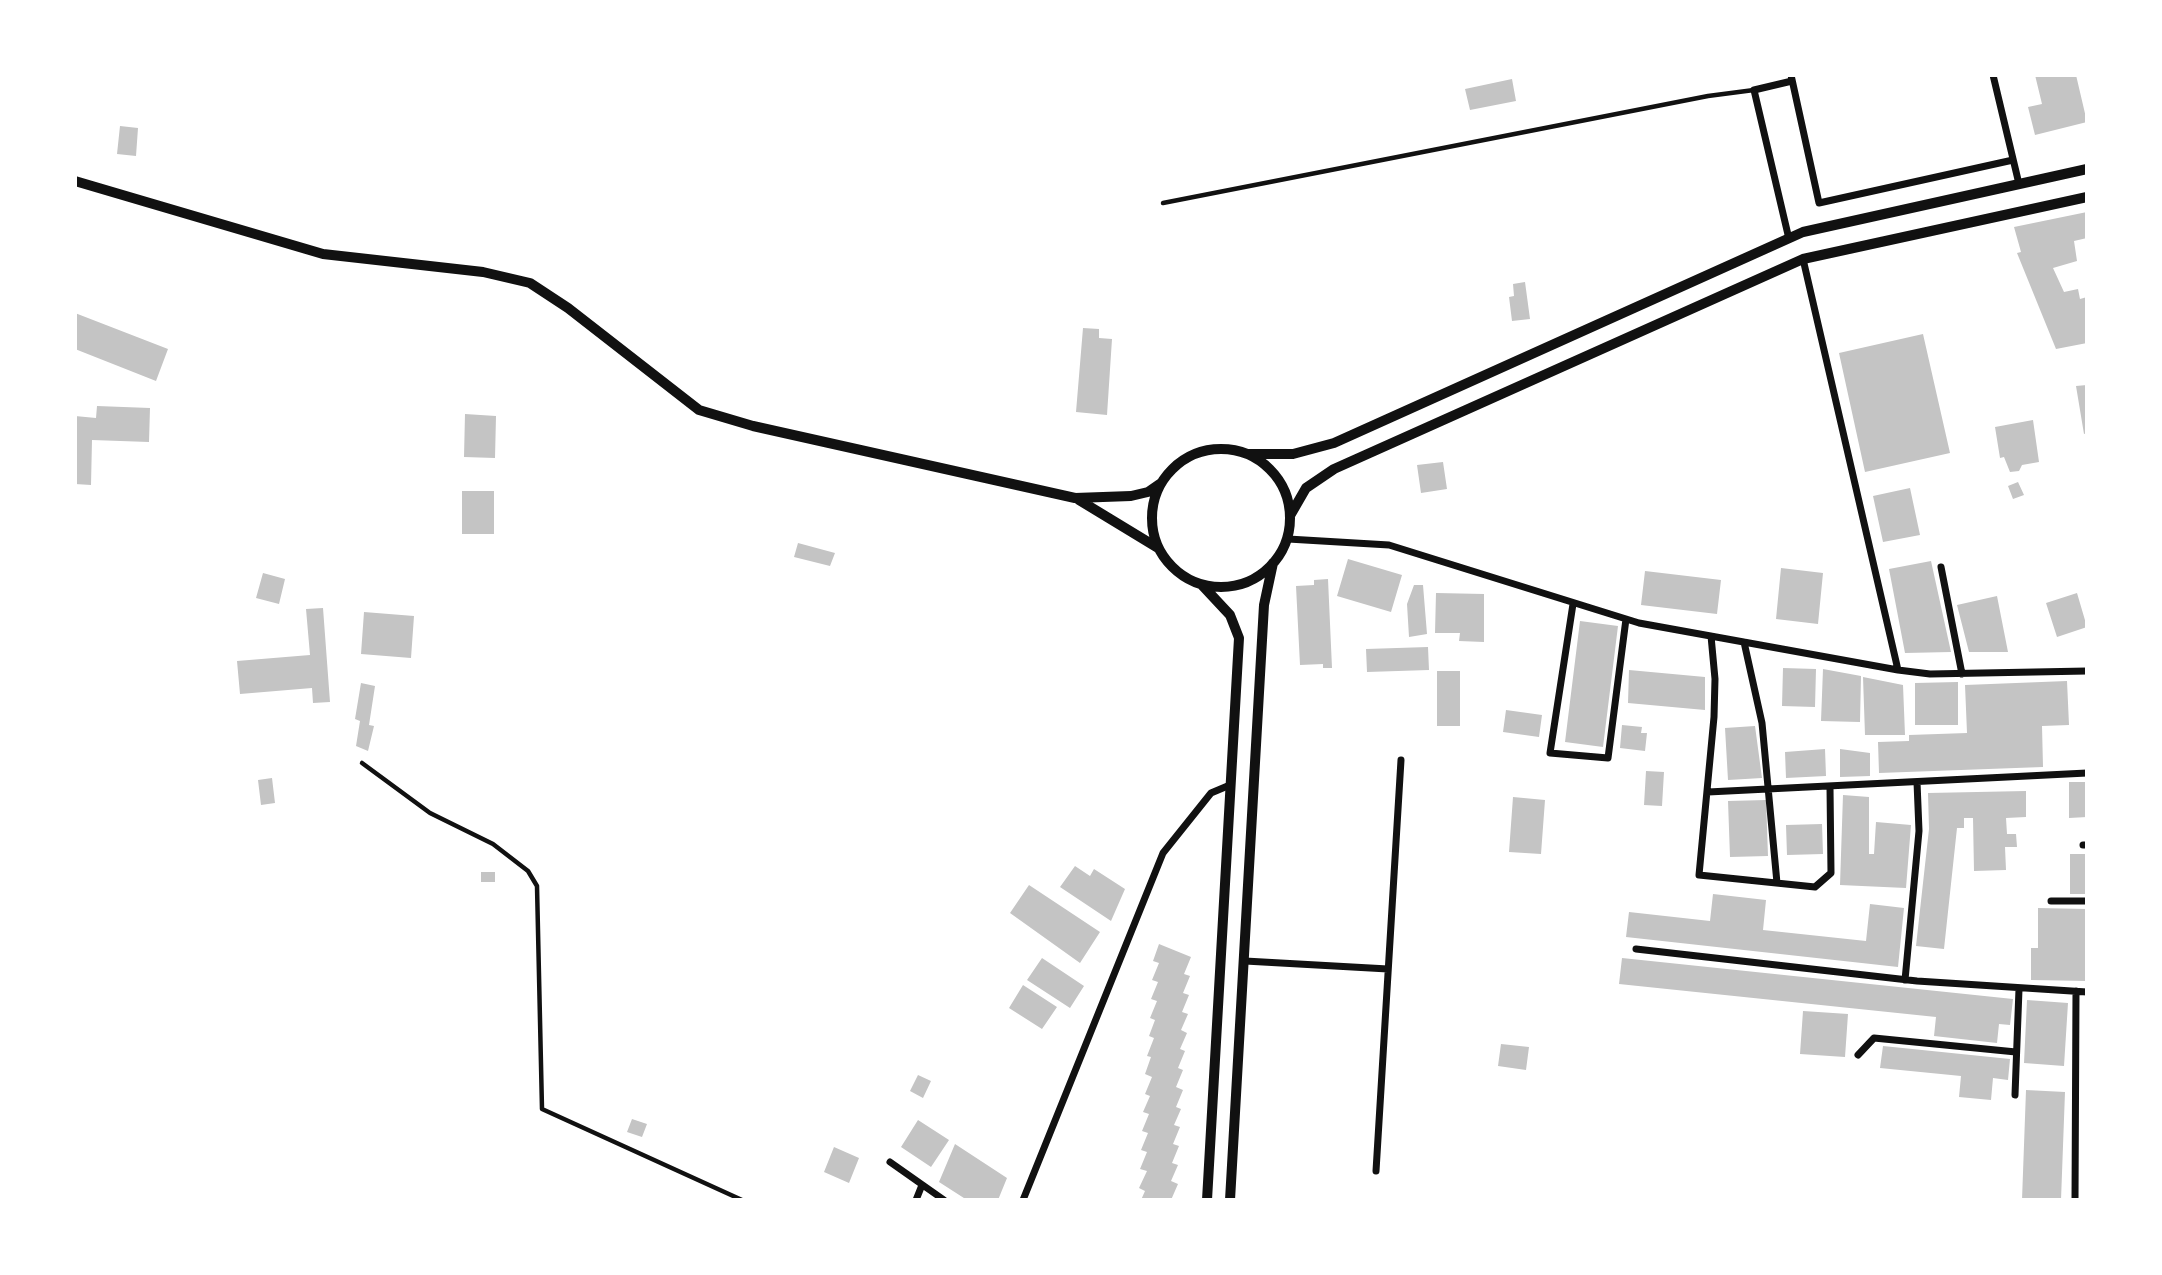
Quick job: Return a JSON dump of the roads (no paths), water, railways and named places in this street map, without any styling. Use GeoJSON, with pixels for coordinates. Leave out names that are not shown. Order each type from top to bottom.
{"type":"FeatureCollection","features":[{"type":"Feature","properties":{"kind":"street"},"geometry":{"type":"LineString","coordinates":[[1993,75],[2019,184]]}},
{"type":"Feature","properties":{"kind":"street"},"geometry":{"type":"LineString","coordinates":[[1789,239],[1754,90],[1791,78],[1819,203],[2013,160]]}},
{"type":"Feature","properties":{"kind":"street"},"geometry":{"type":"LineString","coordinates":[[1250,454],[1293,453],[1334,443],[1803,232],[2087,169]]}},
{"type":"Feature","properties":{"kind":"street"},"geometry":{"type":"LineString","coordinates":[[75,181],[323,254],[483,272],[530,284],[568,308],[699,410],[753,426],[1075,498],[1131,496],[1148,492],[1161,483]]}},
{"type":"Feature","properties":{"kind":"street"},"geometry":{"type":"LineString","coordinates":[[1230,1200],[1264,605],[1273,564],[1287,539],[1291,514],[1306,488],[1334,469],[1803,259],[2087,197]]}},
{"type":"Feature","properties":{"kind":"street"},"geometry":{"type":"LineString","coordinates":[[1803,259],[1898,670]]}},
{"type":"Feature","properties":{"kind":"street"},"geometry":{"type":"LineString","coordinates":[[1273,564],[1248,582],[1218,587],[1202,585],[1184,577],[1169,564],[1158,548],[1154,535],[1152,508],[1161,483],[1173,467],[1190,455],[1210,449],[1230,448],[1250,454],[1266,464],[1279,478],[1291,514]]}},
{"type":"Feature","properties":{"kind":"street"},"geometry":{"type":"LineString","coordinates":[[1075,498],[1158,548]]}},
{"type":"Feature","properties":{"kind":"street"},"geometry":{"type":"LineString","coordinates":[[1287,539],[1389,545],[1626,619],[1898,670],[1930,674],[2087,671]]}},
{"type":"Feature","properties":{"kind":"street"},"geometry":{"type":"LineString","coordinates":[[1941,567],[1962,674]]}},
{"type":"Feature","properties":{"kind":"street"},"geometry":{"type":"LineString","coordinates":[[1202,585],[1230,615],[1239,638],[1208,1200]]}},
{"type":"Feature","properties":{"kind":"street"},"geometry":{"type":"LineString","coordinates":[[1573,604],[1550,753],[1608,758],[1626,619]]}},
{"type":"Feature","properties":{"kind":"street"},"geometry":{"type":"LineString","coordinates":[[1710,636],[1715,679],[1708,792],[1699,875],[1815,887],[1831,873],[1830,787]]}},
{"type":"Feature","properties":{"kind":"street"},"geometry":{"type":"LineString","coordinates":[[1744,642],[1762,723],[1777,883]]}},
{"type":"Feature","properties":{"kind":"street"},"geometry":{"type":"LineString","coordinates":[[1376,1171],[1401,760]]}},
{"type":"Feature","properties":{"kind":"street"},"geometry":{"type":"LineString","coordinates":[[1708,792],[2087,773]]}},
{"type":"Feature","properties":{"kind":"street"},"geometry":{"type":"LineString","coordinates":[[1905,980],[1919,831],[1917,782]]}},
{"type":"Feature","properties":{"kind":"street"},"geometry":{"type":"LineString","coordinates":[[1023,1200],[1163,853],[1211,793],[1230,785]]}},
{"type":"Feature","properties":{"kind":"street"},"geometry":{"type":"LineString","coordinates":[[2051,901],[2087,901]]}},
{"type":"Feature","properties":{"kind":"street"},"geometry":{"type":"LineString","coordinates":[[1636,948],[1905,980],[2087,992]]}},
{"type":"Feature","properties":{"kind":"street"},"geometry":{"type":"LineString","coordinates":[[1245,961],[1388,969]]}},
{"type":"Feature","properties":{"kind":"street"},"geometry":{"type":"LineString","coordinates":[[2015,1094],[2019,989]]}},
{"type":"Feature","properties":{"kind":"street"},"geometry":{"type":"LineString","coordinates":[[2075,1200],[2076,991]]}},
{"type":"Feature","properties":{"kind":"street"},"geometry":{"type":"LineString","coordinates":[[1858,1055],[1874,1038],[2016,1052]]}},
{"type":"Feature","properties":{"kind":"street"},"geometry":{"type":"LineString","coordinates":[[891,1162],[944,1200]]}},
{"type":"Feature","properties":{"kind":"street"},"geometry":{"type":"LineString","coordinates":[[916,1200],[922,1185]]}},
{"type":"Feature","properties":{"kind":"lane"},"geometry":{"type":"LineString","coordinates":[[1163,203],[1708,96],[1754,90]]}},
{"type":"Feature","properties":{"kind":"lane"},"geometry":{"type":"LineString","coordinates":[[362,763],[430,813],[500,849],[528,871],[537,886],[542,1109],[742,1200]]}}]}
